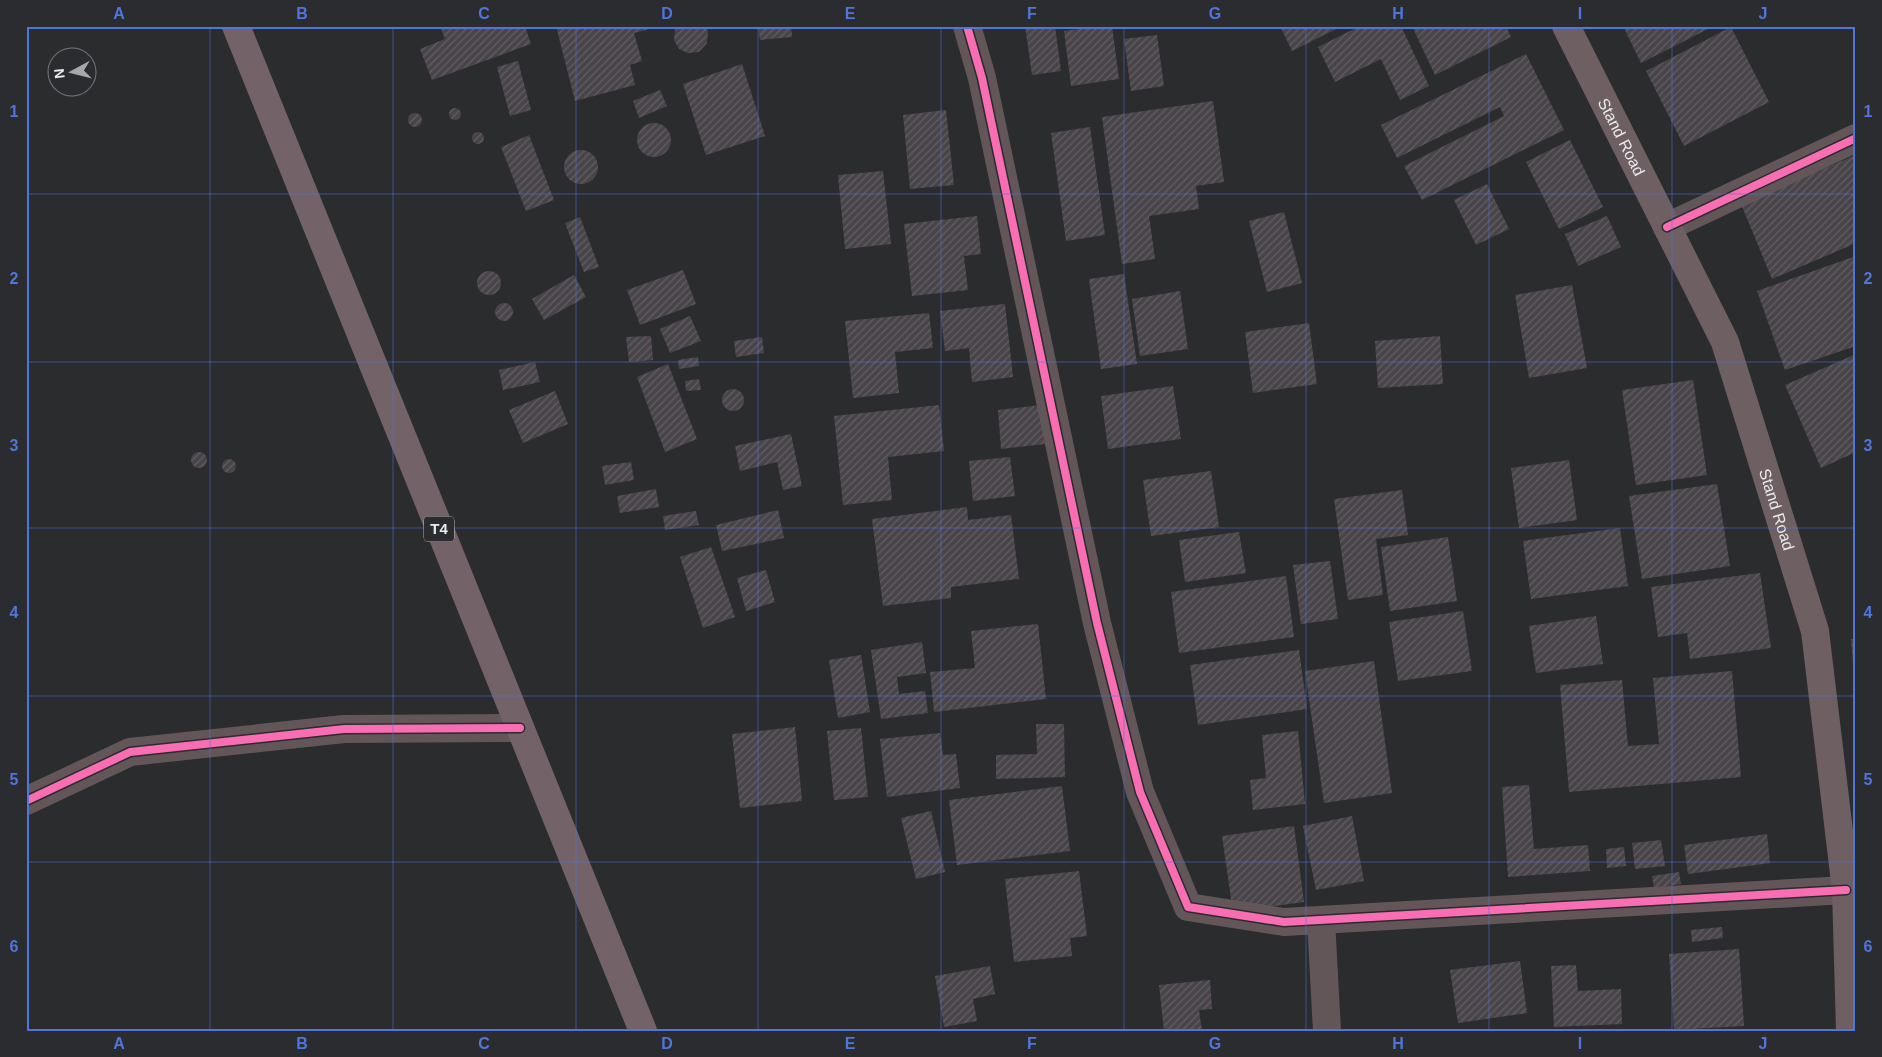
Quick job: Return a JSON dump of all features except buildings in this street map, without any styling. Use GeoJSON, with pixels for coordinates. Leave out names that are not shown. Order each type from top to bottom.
{"type":"FeatureCollection","features":[{"type":"Feature","properties":{"kind":"highway","name":"T4"},"geometry":{"type":"LineString","coordinates":[[236,26],[643,1031]]}},
{"type":"Feature","properties":{"kind":"main road","name":"Stand Road"},"geometry":{"type":"LineString","coordinates":[[1566,26],[1725,342],[1815,631],[1846,890],[1850,1031]]}},
{"type":"Feature","properties":{"kind":"street"},"geometry":{"type":"LineString","coordinates":[[967,26],[982,78],[1097,623],[1140,792],[1188,907],[1284,922],[1846,890]]}},
{"type":"Feature","properties":{"kind":"street"},"geometry":{"type":"LineString","coordinates":[[1667,227],[1851,135]]}},
{"type":"Feature","properties":{"kind":"street"},"geometry":{"type":"LineString","coordinates":[[26,801],[130,752],[344,730],[520,728]]}},
{"type":"Feature","properties":{"kind":"street"},"geometry":{"type":"LineString","coordinates":[[1321,920],[1327,1031]]}},
{"type":"Feature","properties":{"kind":"cycle path"},"geometry":{"type":"LineString","coordinates":[[967,26],[982,78],[1097,623],[1140,792],[1188,907],[1284,922],[1846,890]]}},
{"type":"Feature","properties":{"kind":"cycle path"},"geometry":{"type":"LineString","coordinates":[[1667,227],[1856,138]]}},
{"type":"Feature","properties":{"kind":"cycle path"},"geometry":{"type":"LineString","coordinates":[[26,801],[130,752],[344,729],[520,728]]}}]}
